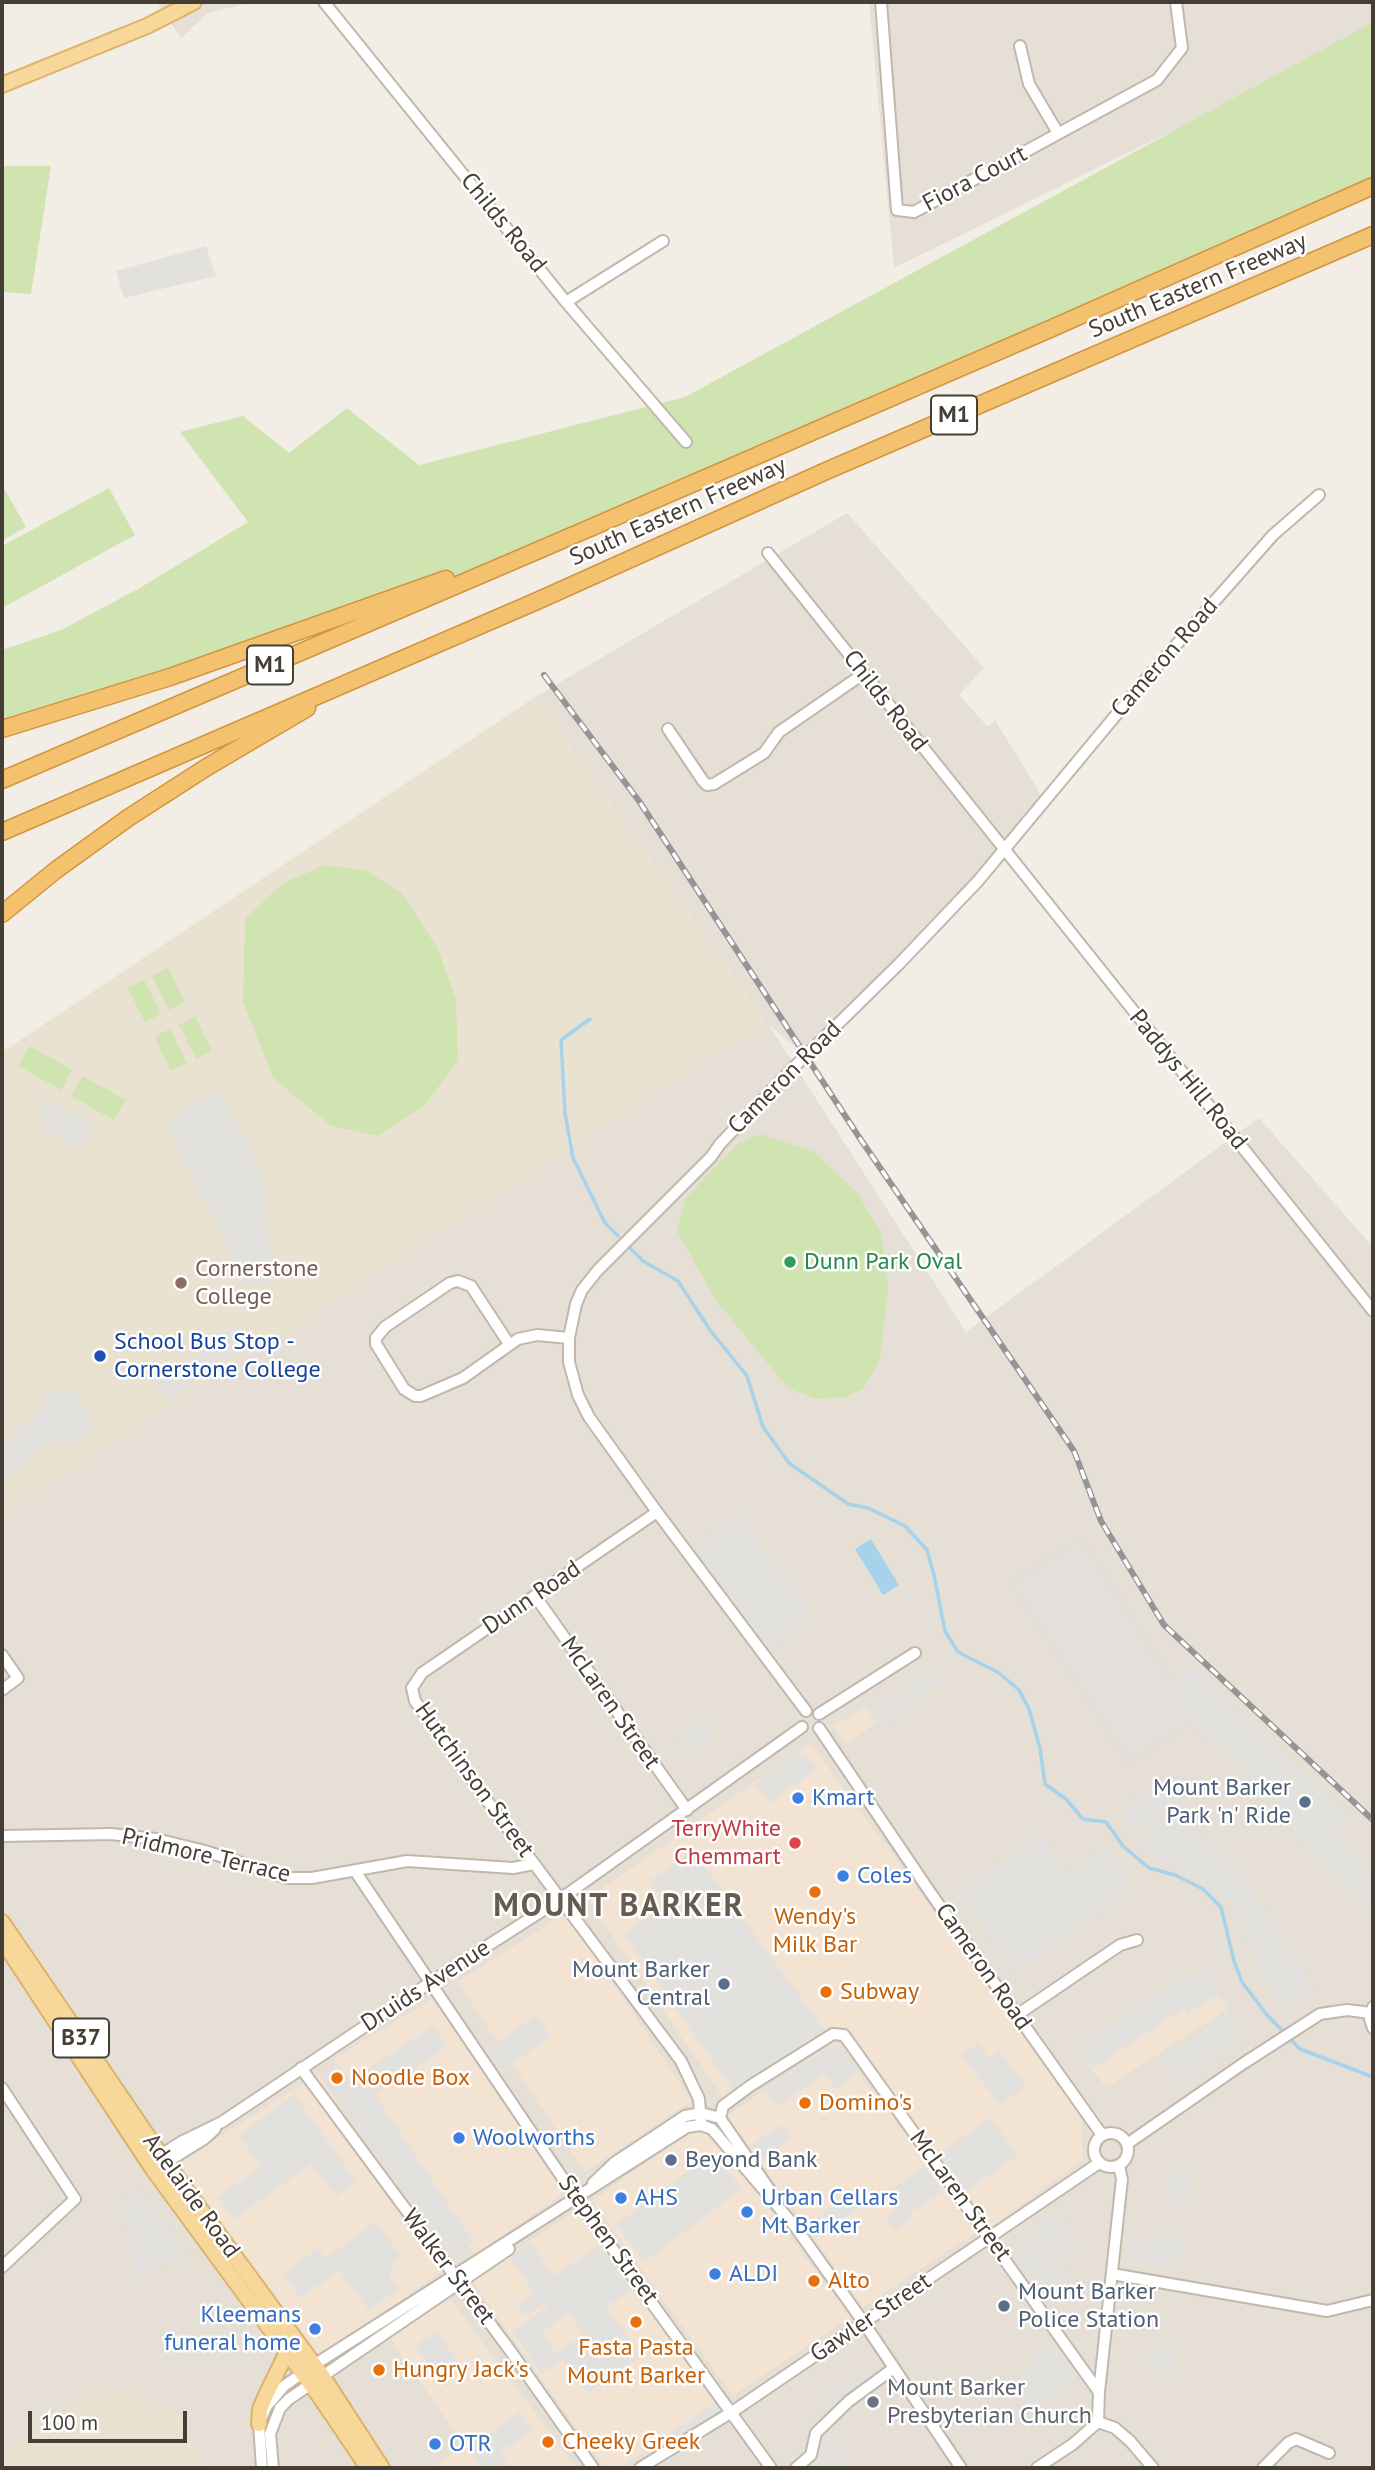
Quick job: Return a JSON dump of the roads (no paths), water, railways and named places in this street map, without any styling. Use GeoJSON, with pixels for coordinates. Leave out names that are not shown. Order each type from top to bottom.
{"type":"FeatureCollection","features":[{"type":"Feature","properties":{"kind":"highway","name":"South Eastern Freeway"},"geometry":{"type":"LineString","coordinates":[[2,780],[539,550],[1373,186]]}},
{"type":"Feature","properties":{"kind":"highway","name":"South Eastern Freeway"},"geometry":{"type":"LineString","coordinates":[[2,832],[1373,235]]}},
{"type":"Feature","properties":{"kind":"highway"},"geometry":{"type":"LineString","coordinates":[[2,729],[170,677],[503,559],[539,550]]}},
{"type":"Feature","properties":{"kind":"highway"},"geometry":{"type":"LineString","coordinates":[[2,914],[128,817],[354,679]]}},
{"type":"Feature","properties":{"kind":"main road"},"geometry":{"type":"LineString","coordinates":[[2,85],[147,26],[194,2]]}},
{"type":"Feature","properties":{"kind":"main road","name":"Adelaide Road"},"geometry":{"type":"LineString","coordinates":[[2,1922],[312,2375],[382,2468]]}},
{"type":"Feature","properties":{"kind":"main road","name":"Adelaide Road"},"geometry":{"type":"LineString","coordinates":[[2,1940],[152,2168],[287,2352],[312,2375],[368,2468]]}},
{"type":"Feature","properties":{"kind":"main road"},"geometry":{"type":"LineString","coordinates":[[259,2424],[260,2409],[287,2352]]}},
{"type":"Feature","properties":{"kind":"street","name":"Childs Road"},"geometry":{"type":"LineString","coordinates":[[324,2],[566,302],[686,442]]}},
{"type":"Feature","properties":{"kind":"street","name":"Fiora Court"},"geometry":{"type":"LineString","coordinates":[[881,2],[897,210],[914,212],[1157,80],[1182,48],[1176,2]]}},
{"type":"Feature","properties":{"kind":"street"},"geometry":{"type":"LineString","coordinates":[[1020,46],[1029,84],[1059,133]]}},
{"type":"Feature","properties":{"kind":"street"},"geometry":{"type":"LineString","coordinates":[[566,302],[663,241]]}},
{"type":"Feature","properties":{"kind":"street","name":"Cameron Road"},"geometry":{"type":"LineString","coordinates":[[806,1711],[657,1512],[589,1416],[578,1395],[570,1369],[571,1321],[582,1290],[598,1269],[711,1157],[720,1144],[792,1069],[901,962],[978,881],[1146,679],[1273,535],[1318,495]]}},
{"type":"Feature","properties":{"kind":"street","name":"Childs Road"},"geometry":{"type":"LineString","coordinates":[[768,553],[1003,849]]}},
{"type":"Feature","properties":{"kind":"street"},"geometry":{"type":"LineString","coordinates":[[668,729],[703,781],[707,785],[714,784],[764,753],[779,732],[863,674]]}},
{"type":"Feature","properties":{"kind":"street","name":"Paddys Hill Road"},"geometry":{"type":"LineString","coordinates":[[1003,849],[1373,1311]]}},
{"type":"Feature","properties":{"kind":"street"},"geometry":{"type":"LineString","coordinates":[[509,1343],[471,1286],[458,1281],[450,1283],[384,1326],[376,1338],[376,1344],[404,1389],[415,1396],[421,1396],[463,1378],[518,1339],[537,1335],[569,1338]]}},
{"type":"Feature","properties":{"kind":"street","name":"Dunn Road"},"geometry":{"type":"LineString","coordinates":[[412,1688],[422,1672],[657,1512]]}},
{"type":"Feature","properties":{"kind":"street","name":"McLaren Street"},"geometry":{"type":"LineString","coordinates":[[535,1596],[687,1810]]}},
{"type":"Feature","properties":{"kind":"street"},"geometry":{"type":"LineString","coordinates":[[819,1714],[915,1653]]}},
{"type":"Feature","properties":{"kind":"street"},"geometry":{"type":"LineString","coordinates":[[2,1655],[18,1678],[2,1690]]}},
{"type":"Feature","properties":{"kind":"street","name":"Hutchinson Street"},"geometry":{"type":"LineString","coordinates":[[412,1688],[415,1701],[559,1900],[681,2061],[699,2099],[701,2125]]}},
{"type":"Feature","properties":{"kind":"street"},"geometry":{"type":"LineString","coordinates":[[806,1711],[819,1714],[822,1721],[818,1728],[808,1731],[802,1727],[801,1716],[806,1711]]}},
{"type":"Feature","properties":{"kind":"street","name":"Druids Avenue"},"geometry":{"type":"LineString","coordinates":[[152,2168],[559,1900],[802,1727]]}},
{"type":"Feature","properties":{"kind":"street","name":"Cameron Road"},"geometry":{"type":"LineString","coordinates":[[818,1728],[1102,2135]]}},
{"type":"Feature","properties":{"kind":"street","name":"Pridmore Terrace"},"geometry":{"type":"LineString","coordinates":[[2,1836],[111,1834],[156,1839],[205,1851],[287,1878],[312,1878],[407,1861],[513,1868],[534,1864]]}},
{"type":"Feature","properties":{"kind":"street","name":"Stephen Street"},"geometry":{"type":"LineString","coordinates":[[355,1871],[576,2198],[771,2468]]}},
{"type":"Feature","properties":{"kind":"street"},"geometry":{"type":"LineString","coordinates":[[1017,2015],[1119,1945],[1137,1940]]}},
{"type":"Feature","properties":{"kind":"street"},"geometry":{"type":"LineString","coordinates":[[1127,2144],[1320,2014],[1335,2010],[1372,2010],[1373,2028]]}},
{"type":"Feature","properties":{"kind":"street","name":"McLaren Street"},"geometry":{"type":"LineString","coordinates":[[720,2118],[723,2106],[750,2085],[833,2034],[844,2035],[1099,2392]]}},
{"type":"Feature","properties":{"kind":"street","name":"Walker Street"},"geometry":{"type":"LineString","coordinates":[[301,2068],[593,2468]]}},
{"type":"Feature","properties":{"kind":"street"},"geometry":{"type":"LineString","coordinates":[[2,2088],[75,2199],[2,2267]]}},
{"type":"Feature","properties":{"kind":"street"},"geometry":{"type":"LineString","coordinates":[[261,2468],[259,2424],[266,2407],[284,2386],[312,2375],[457,2279],[521,2241],[576,2198],[614,2163],[685,2116],[701,2113],[720,2118],[864,2323],[961,2468]]}},
{"type":"Feature","properties":{"kind":"street"},"geometry":{"type":"LineString","coordinates":[[576,2198],[687,2127],[701,2125],[712,2129],[797,2229]]}},
{"type":"Feature","properties":{"kind":"street"},"geometry":{"type":"LineString","coordinates":[[1102,2135],[1120,2135],[1127,2144],[1128,2155],[1119,2166],[1110,2168],[1099,2163],[1093,2150],[1094,2144],[1102,2135]]}},
{"type":"Feature","properties":{"kind":"street","name":"Gawler Street"},"geometry":{"type":"LineString","coordinates":[[640,2468],[732,2413],[1099,2163]]}},
{"type":"Feature","properties":{"kind":"street"},"geometry":{"type":"LineString","coordinates":[[1037,2468],[1073,2444],[1098,2422],[1122,2179],[1119,2166]]}},
{"type":"Feature","properties":{"kind":"street"},"geometry":{"type":"LineString","coordinates":[[1112,2274],[1327,2311],[1373,2300]]}},
{"type":"Feature","properties":{"kind":"street"},"geometry":{"type":"LineString","coordinates":[[796,2468],[811,2455],[816,2433],[849,2401],[894,2368]]}},
{"type":"Feature","properties":{"kind":"street"},"geometry":{"type":"LineString","coordinates":[[273,2468],[270,2434],[274,2421],[280,2408],[312,2375]]}},
{"type":"Feature","properties":{"kind":"street"},"geometry":{"type":"LineString","coordinates":[[1098,2422],[1115,2428],[1153,2468]]}},
{"type":"Feature","properties":{"kind":"street"},"geometry":{"type":"LineString","coordinates":[[1263,2468],[1288,2443],[1296,2439],[1329,2453]]}},
{"type":"Feature","properties":{"kind":"water"},"geometry":{"type":"Polygon","coordinates":[[[871,1539],[899,1585],[883,1595],[855,1549],[871,1539]]]}},
{"type":"Feature","properties":{"kind":"waterway"},"geometry":{"type":"LineString","coordinates":[[590,1019],[561,1040],[565,1113],[573,1158],[605,1223],[618,1236]]}},
{"type":"Feature","properties":{"kind":"waterway"},"geometry":{"type":"LineString","coordinates":[[629,1247],[643,1261],[678,1281],[710,1330],[747,1376],[763,1427],[789,1463],[848,1504],[868,1508],[905,1526],[927,1550],[945,1631],[958,1652],[999,1673],[1019,1690],[1029,1709],[1040,1748],[1045,1784],[1066,1799],[1083,1819],[1106,1822],[1123,1846],[1149,1868],[1175,1875],[1203,1889],[1221,1907],[1242,1982],[1267,2015],[1300,2049],[1373,2077]]}},
{"type":"Feature","properties":{"kind":"railway"},"geometry":{"type":"LineString","coordinates":[[544,675],[639,801],[859,1137],[1074,1451],[1101,1521],[1164,1625],[1373,1820]]}},
{"type":"Feature","properties":{"kind":"place","name":"Dunn Park Oval"},"geometry":{"type":"Point","coordinates":[790,1262]}},
{"type":"Feature","properties":{"kind":"place","name":"Cornerstone College"},"geometry":{"type":"Point","coordinates":[181,1283]}},
{"type":"Feature","properties":{"kind":"place","name":"School Bus Stop - Cornerstone College"},"geometry":{"type":"Point","coordinates":[100,1356]}},
{"type":"Feature","properties":{"kind":"place","name":"Kmart"},"geometry":{"type":"Point","coordinates":[798,1798]}},
{"type":"Feature","properties":{"kind":"place","name":"Mount Barker Park 'n' Ride"},"geometry":{"type":"Point","coordinates":[1305,1802]}},
{"type":"Feature","properties":{"kind":"place","name":"TerryWhite Chemmart"},"geometry":{"type":"Point","coordinates":[795,1843]}},
{"type":"Feature","properties":{"kind":"place","name":"Coles"},"geometry":{"type":"Point","coordinates":[843,1876]}},
{"type":"Feature","properties":{"kind":"place","name":"Wendy's Milk Bar"},"geometry":{"type":"Point","coordinates":[815,1892]}},
{"type":"Feature","properties":{"kind":"place","name":"Mount Barker Central"},"geometry":{"type":"Point","coordinates":[724,1984]}},
{"type":"Feature","properties":{"kind":"place","name":"Subway"},"geometry":{"type":"Point","coordinates":[826,1992]}},
{"type":"Feature","properties":{"kind":"place","name":"Noodle Box"},"geometry":{"type":"Point","coordinates":[337,2078]}},
{"type":"Feature","properties":{"kind":"place","name":"Domino's"},"geometry":{"type":"Point","coordinates":[805,2103]}},
{"type":"Feature","properties":{"kind":"place","name":"Woolworths"},"geometry":{"type":"Point","coordinates":[459,2138]}},
{"type":"Feature","properties":{"kind":"place","name":"Beyond Bank"},"geometry":{"type":"Point","coordinates":[671,2160]}},
{"type":"Feature","properties":{"kind":"place","name":"AHS"},"geometry":{"type":"Point","coordinates":[621,2198]}},
{"type":"Feature","properties":{"kind":"place","name":"Urban Cellars Mt Barker"},"geometry":{"type":"Point","coordinates":[747,2212]}},
{"type":"Feature","properties":{"kind":"place","name":"ALDI"},"geometry":{"type":"Point","coordinates":[715,2274]}},
{"type":"Feature","properties":{"kind":"place","name":"Alto"},"geometry":{"type":"Point","coordinates":[814,2281]}},
{"type":"Feature","properties":{"kind":"place","name":"Mount Barker Police Station"},"geometry":{"type":"Point","coordinates":[1004,2306]}},
{"type":"Feature","properties":{"kind":"place","name":"Fasta Pasta Mount Barker"},"geometry":{"type":"Point","coordinates":[636,2322]}},
{"type":"Feature","properties":{"kind":"place","name":"Kleemans funeral home"},"geometry":{"type":"Point","coordinates":[315,2329]}},
{"type":"Feature","properties":{"kind":"place","name":"Hungry Jack's"},"geometry":{"type":"Point","coordinates":[379,2370]}},
{"type":"Feature","properties":{"kind":"place","name":"Mount Barker Presbyterian Church"},"geometry":{"type":"Point","coordinates":[873,2402]}},
{"type":"Feature","properties":{"kind":"place","name":"Cheeky Greek"},"geometry":{"type":"Point","coordinates":[548,2442]}},
{"type":"Feature","properties":{"kind":"place","name":"OTR"},"geometry":{"type":"Point","coordinates":[435,2444]}},
{"type":"Feature","properties":{"kind":"district","name":"MOUNT BARKER"},"geometry":{"type":"Point","coordinates":[619,1907]}}]}
